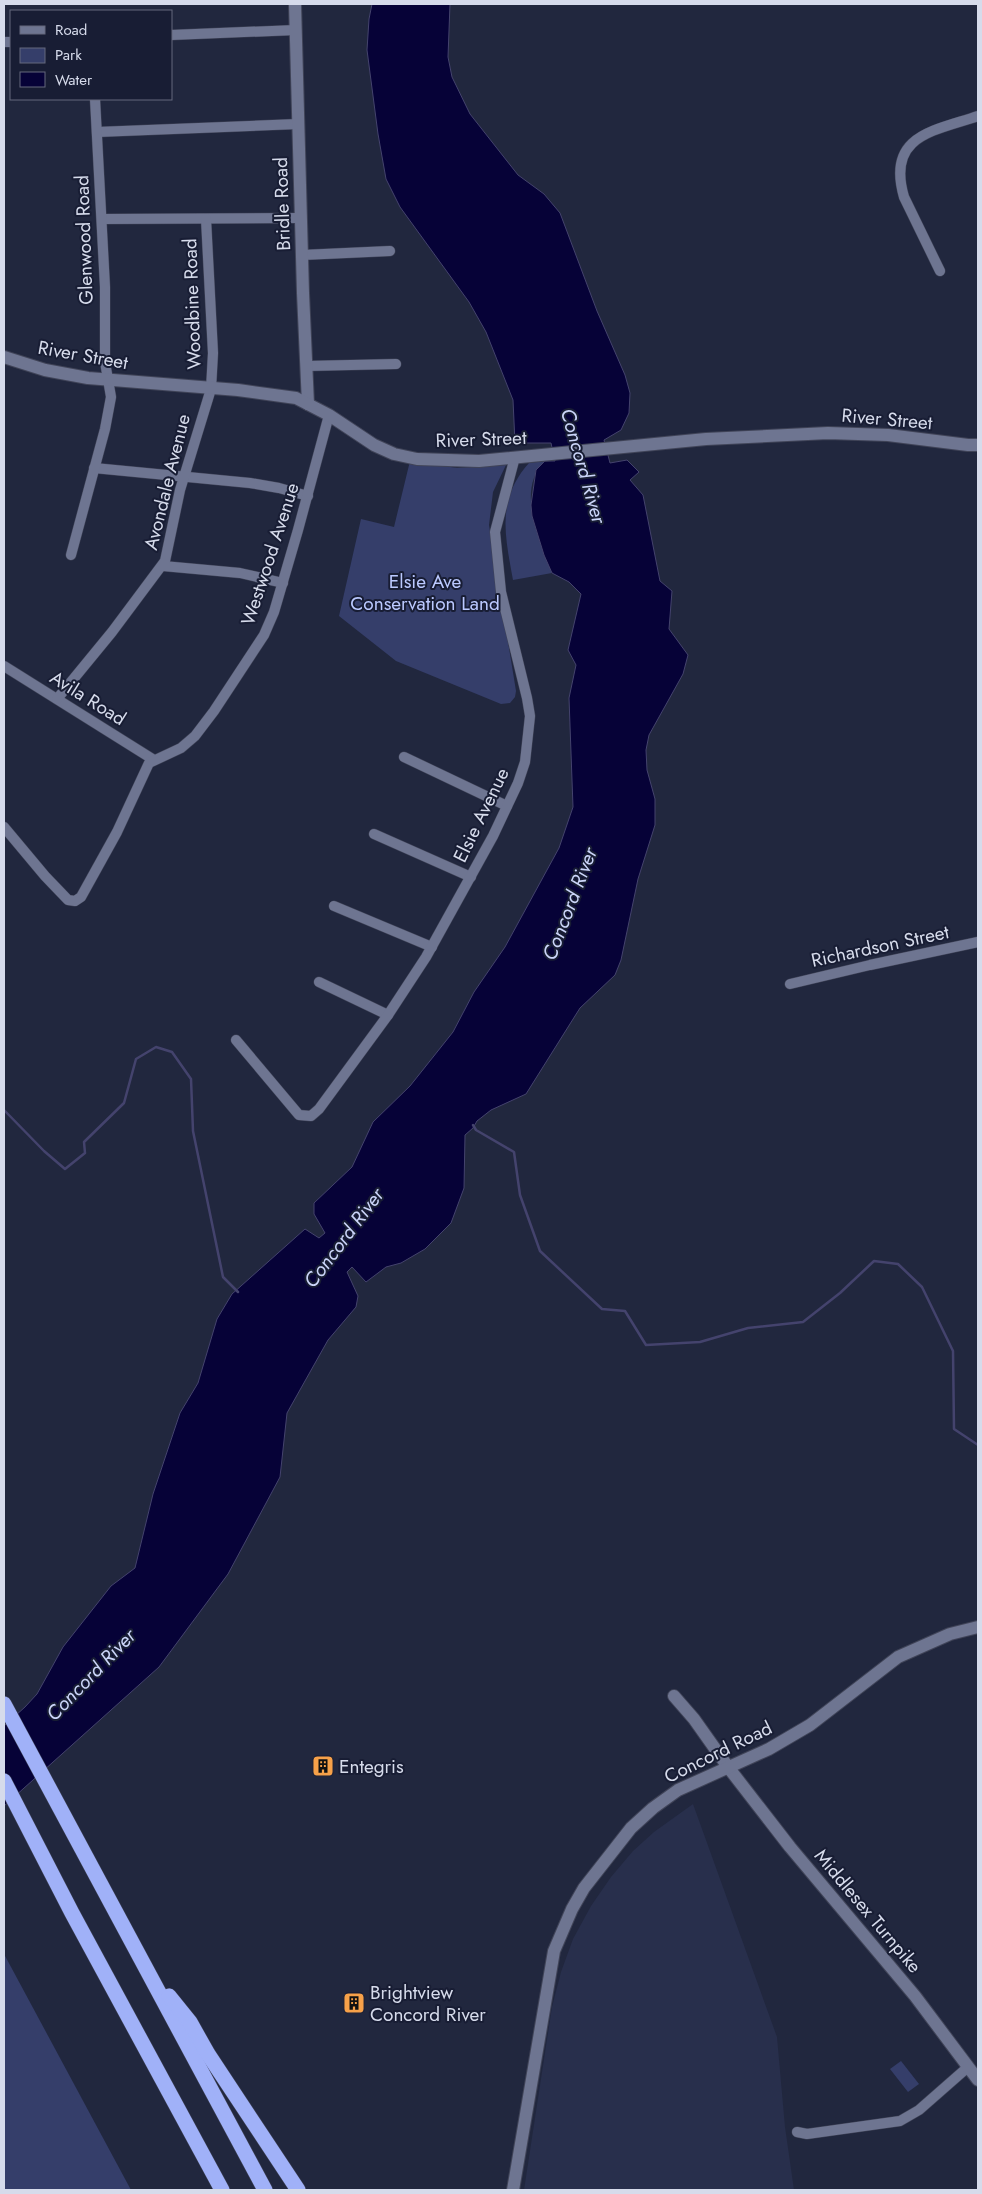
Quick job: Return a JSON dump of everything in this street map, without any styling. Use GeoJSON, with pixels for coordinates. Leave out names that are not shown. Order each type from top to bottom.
{"type":"FeatureCollection","features":[{"type":"Feature","properties":{"kind":"highway"},"geometry":{"type":"LineString","coordinates":[[5,1707],[265,2190]]}},
{"type":"Feature","properties":{"kind":"highway"},"geometry":{"type":"LineString","coordinates":[[4,1781],[72,1913],[222,2190]]}},
{"type":"Feature","properties":{"kind":"highway"},"geometry":{"type":"LineString","coordinates":[[145,1967],[190,2022],[298,2190]]}},
{"type":"Feature","properties":{"kind":"main road","name":"Bridle Road"},"geometry":{"type":"LineString","coordinates":[[295,4],[308,404]]}},
{"type":"Feature","properties":{"kind":"main road","name":"River Street"},"geometry":{"type":"LineString","coordinates":[[4,357],[54,372],[109,380],[283,395],[308,404],[329,415],[374,445],[405,457],[451,462],[706,439],[828,433],[888,435],[968,446],[978,445]]}},
{"type":"Feature","properties":{"kind":"main road","name":"Concord Road"},"geometry":{"type":"LineString","coordinates":[[513,2190],[554,1951],[572,1908],[594,1874],[641,1818],[678,1790],[769,1749],[810,1725],[898,1657],[950,1634],[978,1627]]}},
{"type":"Feature","properties":{"kind":"main road","name":"Middlesex Turnpike"},"geometry":{"type":"LineString","coordinates":[[674,1696],[694,1719],[728,1767],[790,1847],[915,1996],[978,2080]]}},
{"type":"Feature","properties":{"kind":"street"},"geometry":{"type":"LineString","coordinates":[[172,35],[296,30]]}},
{"type":"Feature","properties":{"kind":"street","name":"Glenwood Road"},"geometry":{"type":"LineString","coordinates":[[71,555],[109,408],[111,393],[105,367],[105,287],[95,100]]}},
{"type":"Feature","properties":{"kind":"street"},"geometry":{"type":"LineString","coordinates":[[940,271],[904,197],[900,185],[900,163],[906,150],[914,140],[927,132],[978,116]]}},
{"type":"Feature","properties":{"kind":"street"},"geometry":{"type":"LineString","coordinates":[[97,132],[298,124]]}},
{"type":"Feature","properties":{"kind":"street"},"geometry":{"type":"LineString","coordinates":[[102,219],[301,218]]}},
{"type":"Feature","properties":{"kind":"street","name":"Woodbine Road"},"geometry":{"type":"LineString","coordinates":[[206,219],[213,353],[211,389]]}},
{"type":"Feature","properties":{"kind":"street"},"geometry":{"type":"LineString","coordinates":[[302,255],[390,251]]}},
{"type":"Feature","properties":{"kind":"street"},"geometry":{"type":"LineString","coordinates":[[306,366],[396,364]]}},
{"type":"Feature","properties":{"kind":"street","name":"Avondale Avenue"},"geometry":{"type":"LineString","coordinates":[[57,699],[95,654],[163,566],[184,478],[211,389]]}},
{"type":"Feature","properties":{"kind":"street","name":"Westwood Avenue"},"geometry":{"type":"LineString","coordinates":[[4,827],[68,900],[77,900],[83,895],[117,832],[144,769],[149,763],[185,744],[195,736],[214,711],[264,635],[283,583],[329,415]]}},
{"type":"Feature","properties":{"kind":"street","name":"Elsie Avenue"},"geometry":{"type":"LineString","coordinates":[[236,1040],[294,1110],[299,1115],[311,1116],[325,1102],[388,1015],[432,947],[508,806],[525,762],[530,716],[501,592],[496,551],[495,532],[515,457]]}},
{"type":"Feature","properties":{"kind":"street"},"geometry":{"type":"LineString","coordinates":[[94,468],[250,483],[308,496]]}},
{"type":"Feature","properties":{"kind":"street"},"geometry":{"type":"LineString","coordinates":[[163,566],[240,573],[283,583]]}},
{"type":"Feature","properties":{"kind":"street","name":"Avila Road"},"geometry":{"type":"LineString","coordinates":[[4,666],[154,760]]}},
{"type":"Feature","properties":{"kind":"street"},"geometry":{"type":"LineString","coordinates":[[404,757],[508,806]]}},
{"type":"Feature","properties":{"kind":"street"},"geometry":{"type":"LineString","coordinates":[[374,834],[471,877]]}},
{"type":"Feature","properties":{"kind":"street"},"geometry":{"type":"LineString","coordinates":[[334,906],[432,947]]}},
{"type":"Feature","properties":{"kind":"street","name":"Richardson Street"},"geometry":{"type":"LineString","coordinates":[[790,984],[978,942]]}},
{"type":"Feature","properties":{"kind":"street"},"geometry":{"type":"LineString","coordinates":[[318,982],[388,1015]]}},
{"type":"Feature","properties":{"kind":"street"},"geometry":{"type":"LineString","coordinates":[[797,2132],[808,2134],[900,2121],[919,2110],[968,2067]]}},
{"type":"Feature","properties":{"kind":"shaded area"},"geometry":{"type":"Polygon","coordinates":[[[693,1804],[777,2037],[785,2127],[794,2190],[524,2190],[552,2007],[561,1972],[573,1939],[591,1906],[611,1877],[633,1851],[654,1832],[693,1804]]]}},
{"type":"Feature","properties":{"kind":"green space","name":"Elsie Ave Conservation Land"},"geometry":{"type":"Polygon","coordinates":[[[410,461],[457,468],[506,465],[493,492],[489,525],[516,691],[515,697],[510,703],[501,704],[396,661],[339,616],[361,519],[394,527],[410,461]]]}},
{"type":"Feature","properties":{"kind":"green space","name":"Elsie Ave Conservation Land"},"geometry":{"type":"Polygon","coordinates":[[[545,461],[536,473],[532,486],[531,501],[537,531],[552,573],[513,580],[507,548],[507,504],[511,491],[529,463],[545,461]]]}},
{"type":"Feature","properties":{"kind":"green space"},"geometry":{"type":"Polygon","coordinates":[[[4,1954],[131,2190],[4,2190],[4,1954]]]}},
{"type":"Feature","properties":{"kind":"green space"},"geometry":{"type":"Polygon","coordinates":[[[901,2061],[919,2084],[908,2092],[890,2069],[901,2061]]]}},
{"type":"Feature","properties":{"kind":"water","name":"Concord River"},"geometry":{"type":"Polygon","coordinates":[[[372,4],[450,4],[448,57],[452,77],[470,114],[518,175],[544,194],[560,213],[597,311],[625,375],[630,393],[629,413],[621,430],[604,440],[610,463],[627,460],[639,472],[630,480],[643,495],[660,581],[672,591],[669,629],[688,655],[683,674],[649,735],[646,750],[647,770],[655,799],[655,825],[638,879],[621,960],[615,975],[580,1008],[526,1094],[491,1110],[477,1121],[473,1128],[465,1135],[464,1188],[451,1223],[425,1249],[401,1263],[386,1267],[366,1282],[352,1267],[347,1272],[358,1296],[356,1307],[328,1340],[287,1413],[280,1477],[228,1574],[159,1667],[4,1806],[4,1726],[37,1694],[63,1647],[111,1586],[135,1568],[153,1494],[180,1413],[198,1383],[217,1319],[232,1294],[305,1229],[319,1238],[325,1233],[314,1214],[314,1203],[352,1167],[373,1122],[410,1086],[453,1032],[474,992],[505,947],[559,848],[573,807],[569,698],[576,665],[568,650],[581,594],[569,582],[552,573],[544,555],[532,516],[531,505],[536,470],[545,461],[555,461],[551,443],[515,443],[513,400],[486,332],[469,302],[400,207],[386,179],[367,50],[372,4]]]}},
{"type":"Feature","properties":{"kind":"waterway"},"geometry":{"type":"LineString","coordinates":[[4,1110],[44,1151],[65,1169],[85,1153],[84,1142],[124,1103],[136,1059],[156,1047],[172,1052],[191,1079],[193,1131],[223,1277],[238,1292]]}},
{"type":"Feature","properties":{"kind":"waterway"},"geometry":{"type":"LineString","coordinates":[[473,1125],[476,1130],[514,1152],[520,1195],[540,1251],[602,1309],[625,1311],[646,1345],[700,1342],[748,1328],[803,1322],[840,1293],[874,1261],[898,1264],[922,1287],[953,1351],[954,1429],[978,1445]]}},
{"type":"Feature","properties":{"kind":"place","name":"Entegris"},"geometry":{"type":"Point","coordinates":[323,1766]}},
{"type":"Feature","properties":{"kind":"place","name":"Brightview Concord River"},"geometry":{"type":"Point","coordinates":[354,2003]}}]}
